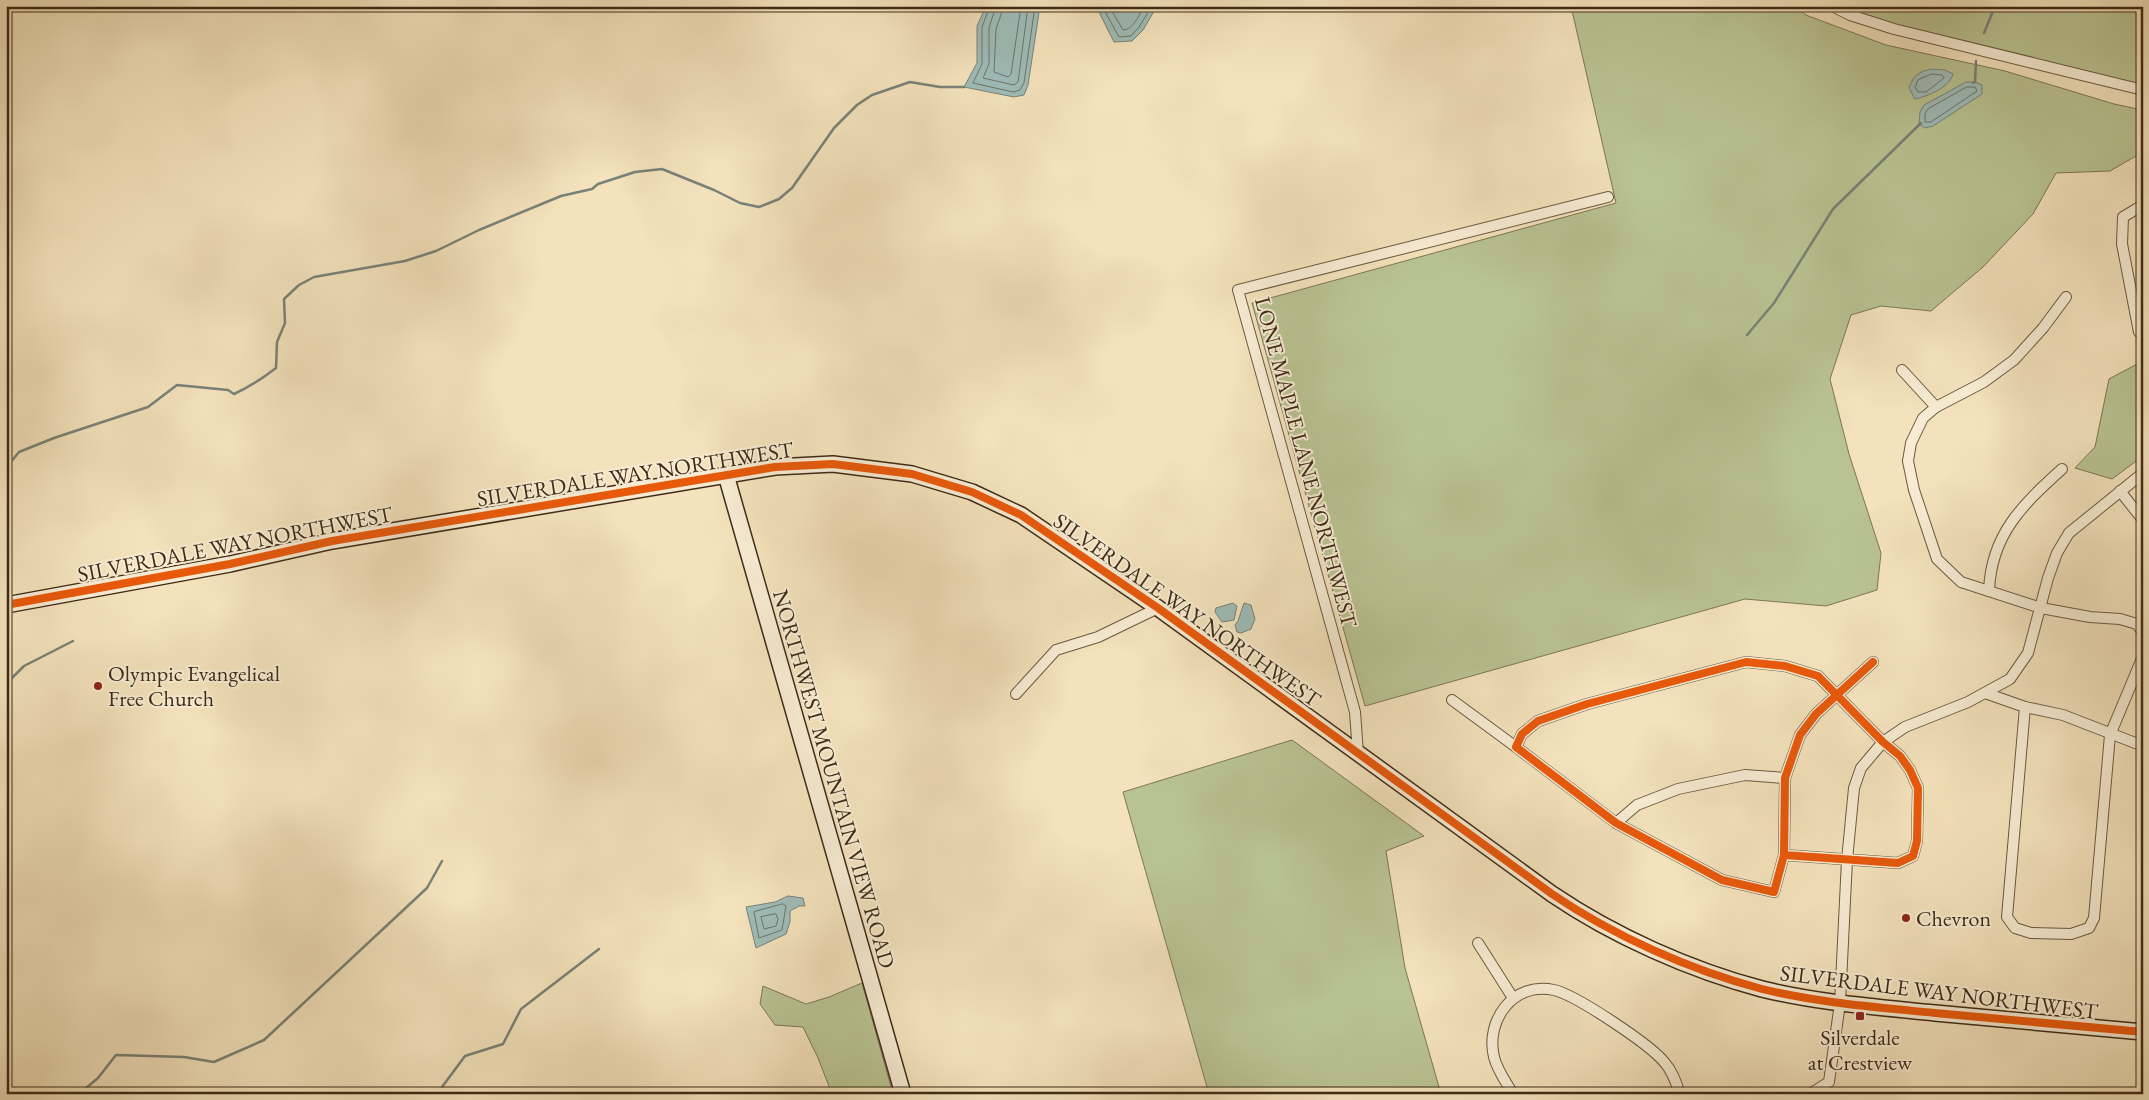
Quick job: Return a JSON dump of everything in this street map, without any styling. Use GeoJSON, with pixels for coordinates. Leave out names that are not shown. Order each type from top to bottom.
{"type":"FeatureCollection","features":[{"type":"Feature","properties":{"kind":"main road","name":"SILVERDALE WAY NORTHWEST"},"geometry":{"type":"LineString","coordinates":[[6,605],[230,564],[332,540],[726,475],[794,465],[833,464],[884,469],[943,482],[989,498],[1021,515],[1158,608],[1552,894],[1585,915],[1691,967],[1763,989],[1840,1003],[2143,1032]]}},
{"type":"Feature","properties":{"kind":"main road","name":"NORTHWEST MOUNTAIN VIEW ROAD"},"geometry":{"type":"LineString","coordinates":[[726,475],[903,1094]]}},
{"type":"Feature","properties":{"kind":"street"},"geometry":{"type":"LineString","coordinates":[[1832,6],[1894,29],[2143,90]]}},
{"type":"Feature","properties":{"kind":"street","name":"LONE MAPLE LANE NORTHWEST"},"geometry":{"type":"LineString","coordinates":[[1358,753],[1355,712],[1238,290],[1608,197]]}},
{"type":"Feature","properties":{"kind":"street"},"geometry":{"type":"LineString","coordinates":[[2139,332],[2122,244],[2123,217],[2143,205]]}},
{"type":"Feature","properties":{"kind":"street"},"geometry":{"type":"LineString","coordinates":[[2066,297],[2044,328],[2014,360],[1984,382],[1936,407],[1923,418],[1911,443],[1908,461],[1914,490],[1937,559],[1961,582],[2041,608],[2090,617],[2120,619],[2137,624],[2143,633]]}},
{"type":"Feature","properties":{"kind":"street"},"geometry":{"type":"LineString","coordinates":[[1902,370],[1936,407]]}},
{"type":"Feature","properties":{"kind":"street"},"geometry":{"type":"LineString","coordinates":[[1989,591],[1995,551],[2003,532],[2027,502],[2062,469]]}},
{"type":"Feature","properties":{"kind":"street"},"geometry":{"type":"LineString","coordinates":[[1810,1094],[1829,1082],[1833,1065],[1840,1003],[1847,860],[1854,788],[1861,768],[1883,742],[1905,727],[1988,694],[2010,679],[2028,653],[2057,553],[2069,533],[2143,474]]}},
{"type":"Feature","properties":{"kind":"street"},"geometry":{"type":"LineString","coordinates":[[2120,491],[2143,520]]}},
{"type":"Feature","properties":{"kind":"street"},"geometry":{"type":"LineString","coordinates":[[1016,694],[1056,650],[1098,637],[1158,608]]}},
{"type":"Feature","properties":{"kind":"street"},"geometry":{"type":"LineString","coordinates":[[2025,707],[2007,917],[2015,928],[2031,933],[2071,934],[2089,928],[2094,918],[2110,735],[2143,656]]}},
{"type":"Feature","properties":{"kind":"street"},"geometry":{"type":"LineString","coordinates":[[1516,747],[1522,734],[1538,721],[1587,704],[1746,662],[1785,666],[1818,676],[1883,742],[1900,756],[1910,770],[1918,788],[1917,841],[1913,856],[1898,863],[1784,855]]}},
{"type":"Feature","properties":{"kind":"street"},"geometry":{"type":"LineString","coordinates":[[1452,700],[1616,823],[1722,880],[1774,892],[1784,855],[1785,778],[1800,735],[1816,714],[1873,662]]}},
{"type":"Feature","properties":{"kind":"street"},"geometry":{"type":"LineString","coordinates":[[1988,694],[2025,707],[2063,715],[2110,735],[2143,746]]}},
{"type":"Feature","properties":{"kind":"street"},"geometry":{"type":"LineString","coordinates":[[1616,823],[1637,805],[1678,789],[1745,775],[1785,778]]}},
{"type":"Feature","properties":{"kind":"street"},"geometry":{"type":"LineString","coordinates":[[1478,943],[1513,998]]}},
{"type":"Feature","properties":{"kind":"street"},"geometry":{"type":"LineString","coordinates":[[1513,1094],[1501,1074],[1494,1056],[1493,1037],[1498,1016],[1513,998],[1543,989],[1553,990],[1580,1002],[1664,1061],[1672,1071],[1680,1094]]}},
{"type":"Feature","properties":{"kind":"green space"},"geometry":{"type":"Polygon","coordinates":[[[1571,6],[1795,6],[1806,15],[1886,45],[2005,71],[2114,104],[2143,110],[2143,152],[2110,171],[2056,173],[2033,214],[1983,267],[1931,311],[1881,306],[1851,315],[1830,379],[1849,454],[1881,553],[1877,590],[1826,606],[1745,599],[1365,706],[1252,303],[1616,203],[1571,6]]]}},
{"type":"Feature","properties":{"kind":"green space"},"geometry":{"type":"Polygon","coordinates":[[[1832,6],[2143,6],[2143,90],[1977,49],[1832,6]]]}},
{"type":"Feature","properties":{"kind":"green space"},"geometry":{"type":"Polygon","coordinates":[[[2139,363],[2143,364],[2143,456],[2112,479],[2075,468],[2095,447],[2109,379],[2139,363]]]}},
{"type":"Feature","properties":{"kind":"green space"},"geometry":{"type":"Polygon","coordinates":[[[1292,740],[1424,836],[1386,851],[1405,968],[1441,1094],[1209,1094],[1123,792],[1292,740]]]}},
{"type":"Feature","properties":{"kind":"green space"},"geometry":{"type":"Polygon","coordinates":[[[862,983],[893,1094],[832,1094],[803,1027],[775,1025],[760,1004],[763,986],[806,1004],[829,997],[862,983]]]}},
{"type":"Feature","properties":{"kind":"water"},"geometry":{"type":"Polygon","coordinates":[[[986,6],[1040,6],[1028,85],[1024,95],[1014,97],[964,87],[977,63],[977,26],[986,6]]]}},
{"type":"Feature","properties":{"kind":"water"},"geometry":{"type":"Polygon","coordinates":[[[1096,6],[1157,6],[1143,30],[1132,41],[1114,42],[1096,6]]]}},
{"type":"Feature","properties":{"kind":"water"},"geometry":{"type":"Polygon","coordinates":[[[1931,69],[1945,70],[1953,74],[1943,87],[1926,96],[1915,99],[1909,88],[1913,80],[1923,71],[1931,69]]]}},
{"type":"Feature","properties":{"kind":"water"},"geometry":{"type":"Polygon","coordinates":[[[1966,82],[1975,82],[1982,85],[1982,94],[1933,126],[1925,128],[1919,124],[1920,112],[1924,105],[1966,82]]]}},
{"type":"Feature","properties":{"kind":"water"},"geometry":{"type":"Polygon","coordinates":[[[1233,603],[1237,606],[1234,620],[1222,622],[1215,612],[1216,608],[1233,603]]]}},
{"type":"Feature","properties":{"kind":"water"},"geometry":{"type":"Polygon","coordinates":[[[1244,603],[1251,605],[1255,619],[1251,629],[1241,633],[1237,632],[1235,625],[1244,603]]]}},
{"type":"Feature","properties":{"kind":"water"},"geometry":{"type":"Polygon","coordinates":[[[788,896],[803,898],[805,906],[799,906],[790,911],[790,922],[786,934],[756,948],[746,907],[775,902],[788,896]]]}},
{"type":"Feature","properties":{"kind":"waterway"},"geometry":{"type":"LineString","coordinates":[[1984,33],[1995,6]]}},
{"type":"Feature","properties":{"kind":"waterway"},"geometry":{"type":"LineString","coordinates":[[1973,83],[1975,82],[1976,61]]}},
{"type":"Feature","properties":{"kind":"waterway"},"geometry":{"type":"LineString","coordinates":[[6,468],[19,452],[54,438],[148,407],[177,385],[228,390],[234,394],[256,382],[276,368],[277,342],[285,323],[284,299],[299,285],[314,277],[405,261],[436,251],[479,230],[561,196],[592,189],[598,184],[635,172],[662,169],[714,190],[740,203],[759,207],[779,199],[792,188],[834,128],[857,105],[872,95],[910,82],[940,87],[964,87]]}},
{"type":"Feature","properties":{"kind":"waterway"},"geometry":{"type":"LineString","coordinates":[[1747,335],[1774,303],[1833,209],[1921,123]]}},
{"type":"Feature","properties":{"kind":"waterway"},"geometry":{"type":"LineString","coordinates":[[6,684],[24,666],[73,641]]}},
{"type":"Feature","properties":{"kind":"waterway"},"geometry":{"type":"LineString","coordinates":[[79,1094],[98,1078],[116,1055],[184,1057],[214,1062],[264,1040],[427,888],[442,861]]}},
{"type":"Feature","properties":{"kind":"waterway"},"geometry":{"type":"LineString","coordinates":[[441,1094],[442,1087],[465,1056],[503,1044],[521,1009],[599,949]]}},
{"type":"Feature","properties":{"kind":"cycle path"},"geometry":{"type":"LineString","coordinates":[[6,605],[230,564],[332,541],[775,467],[833,464],[912,474],[972,492],[1021,515],[1158,608],[1552,894],[1601,924],[1653,950],[1680,962],[1735,981],[1805,998],[1892,1009],[2143,1032]]}},
{"type":"Feature","properties":{"kind":"cycle path"},"geometry":{"type":"LineString","coordinates":[[1784,855],[1898,863],[1913,856],[1917,841],[1918,788],[1910,770],[1900,756],[1883,742],[1818,676],[1785,666],[1746,662],[1587,704],[1538,721],[1522,734],[1516,747],[1616,823],[1722,880],[1774,892],[1784,855],[1785,778],[1800,735],[1816,714],[1873,662]]}},
{"type":"Feature","properties":{"kind":"place","name":"Olympic Evangelical Free Church"},"geometry":{"type":"Point","coordinates":[98,686]}},
{"type":"Feature","properties":{"kind":"place","name":"Chevron"},"geometry":{"type":"Point","coordinates":[1906,918]}},
{"type":"Feature","properties":{"kind":"place","name":"Silverdale at Crestview"},"geometry":{"type":"Point","coordinates":[1860,1016]}}]}
